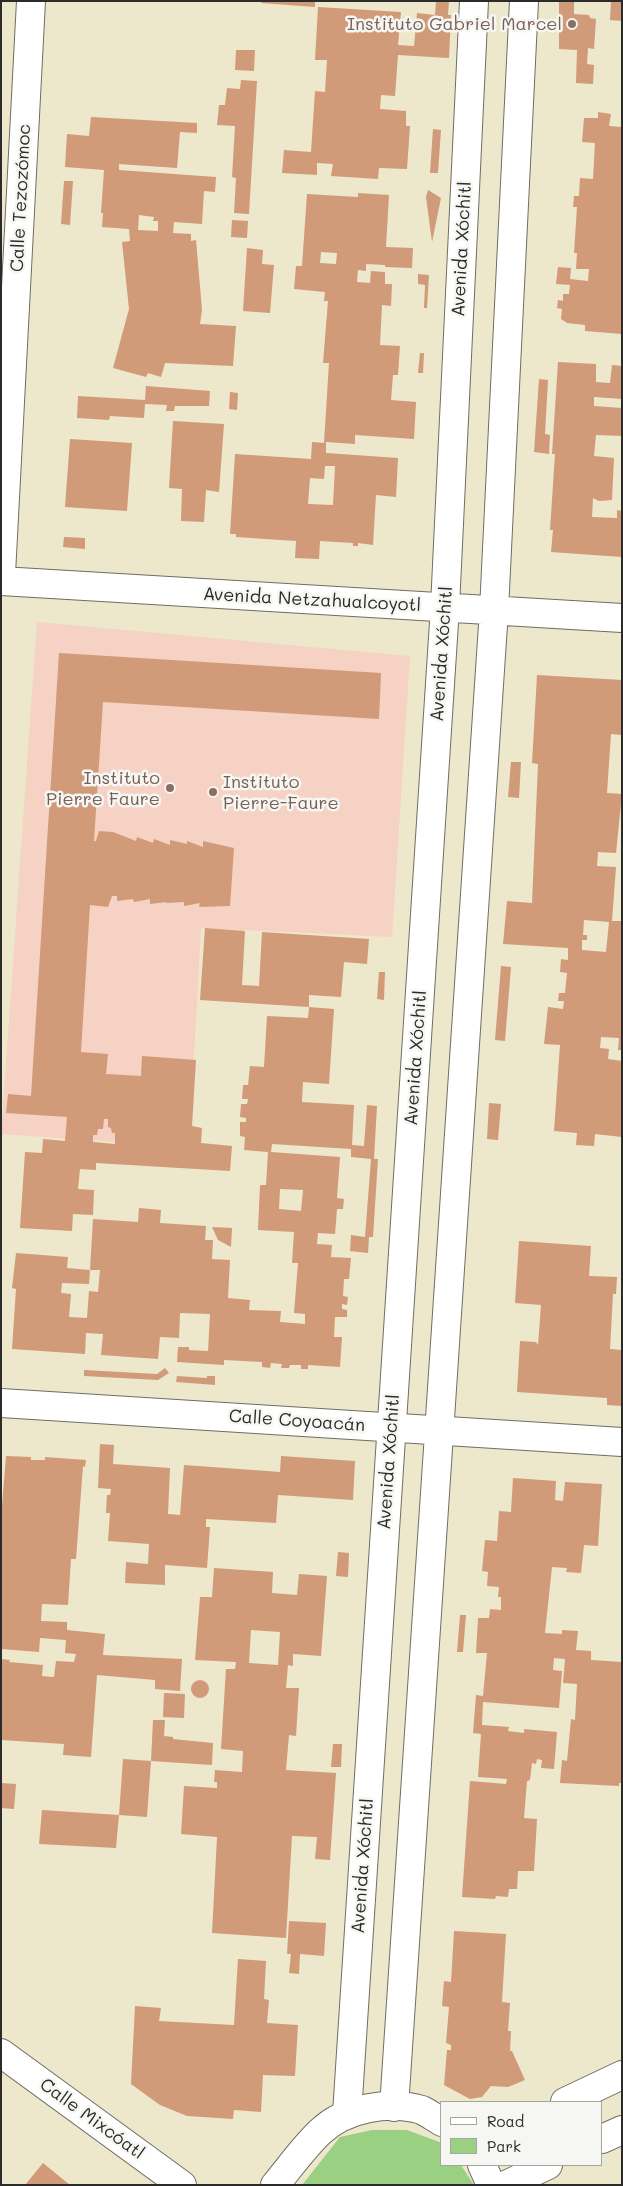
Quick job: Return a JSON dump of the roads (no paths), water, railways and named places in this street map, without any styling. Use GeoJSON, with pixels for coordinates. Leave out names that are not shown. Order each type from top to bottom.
{"type":"FeatureCollection","features":[{"type":"Feature","properties":{"kind":"street","name":"Calle Tezozómoc"},"geometry":{"type":"LineString","coordinates":[[1,574],[31,1]]}},
{"type":"Feature","properties":{"kind":"street","name":"Avenida Xóchitl"},"geometry":{"type":"LineString","coordinates":[[347,2114],[445,607],[474,1]]}},
{"type":"Feature","properties":{"kind":"street"},"geometry":{"type":"LineString","coordinates":[[394,2107],[494,610],[524,1]]}},
{"type":"Feature","properties":{"kind":"street","name":"Avenida Netzahualcoyotl"},"geometry":{"type":"LineString","coordinates":[[1,581],[622,618]]}},
{"type":"Feature","properties":{"kind":"street","name":"Calle Coyoacán"},"geometry":{"type":"LineString","coordinates":[[1,1403],[622,1442]]}},
{"type":"Feature","properties":{"kind":"street","name":"Calle Mixcóatl"},"geometry":{"type":"LineString","coordinates":[[1,2053],[182,2185]]}},
{"type":"Feature","properties":{"kind":"street"},"geometry":{"type":"LineString","coordinates":[[567,2101],[622,2075]]}},
{"type":"Feature","properties":{"kind":"street"},"geometry":{"type":"LineString","coordinates":[[275,2185],[321,2131],[347,2114],[374,2106],[394,2107],[422,2110],[440,2121]]}},
{"type":"Feature","properties":{"kind":"street"},"geometry":{"type":"LineString","coordinates":[[603,2139],[622,2130]]}},
{"type":"Feature","properties":{"kind":"street"},"geometry":{"type":"LineString","coordinates":[[482,2166],[491,2185]]}},
{"type":"Feature","properties":{"kind":"street"},"geometry":{"type":"LineString","coordinates":[[506,2185],[546,2166]]}},
{"type":"Feature","properties":{"kind":"place","name":"Instituto Gabriel Marcel"},"geometry":{"type":"Point","coordinates":[572,24]}},
{"type":"Feature","properties":{"kind":"place","name":"Instituto Pierre Faure"},"geometry":{"type":"Point","coordinates":[170,788]}},
{"type":"Feature","properties":{"kind":"place","name":"Instituto Pierre-Faure"},"geometry":{"type":"Point","coordinates":[213,792]}}]}
